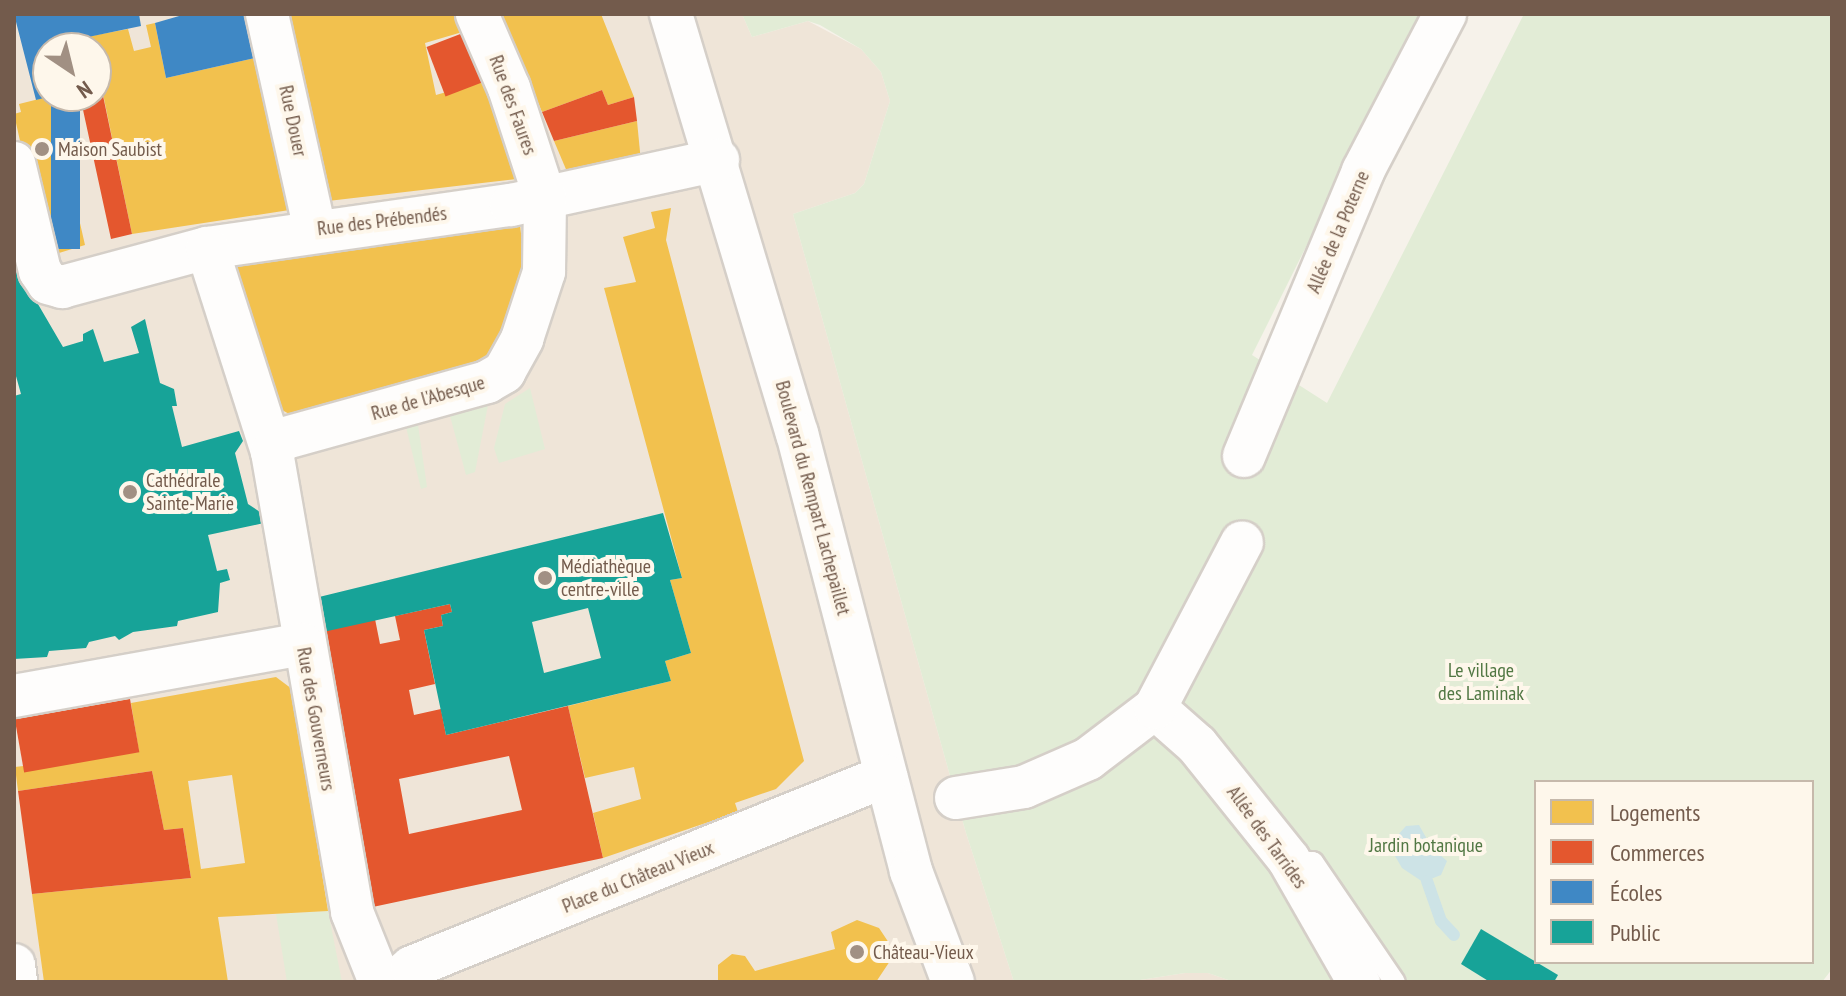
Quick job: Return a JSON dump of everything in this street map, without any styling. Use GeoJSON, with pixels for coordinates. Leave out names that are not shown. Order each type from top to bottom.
{"type":"FeatureCollection","features":[{"type":"Feature","properties":{"kind":"street","name":"Rue Douer"},"geometry":{"type":"LineString","coordinates":[[267,14],[315,230]]}},
{"type":"Feature","properties":{"kind":"street","name":"Rue des Faures"},"geometry":{"type":"LineString","coordinates":[[477,14],[509,88],[545,198]]}},
{"type":"Feature","properties":{"kind":"street","name":"Boulevard du Rempart Lachepaillet"},"geometry":{"type":"LineString","coordinates":[[671,14],[718,160],[797,433],[886,776],[930,931],[953,982]]}},
{"type":"Feature","properties":{"kind":"street","name":"Allée de la Poterne"},"geometry":{"type":"LineString","coordinates":[[1244,456],[1363,171],[1445,14]]}},
{"type":"Feature","properties":{"kind":"street","name":"Rue des Prébendés"},"geometry":{"type":"LineString","coordinates":[[14,163],[40,271],[48,283],[62,287],[207,248],[545,198],[718,160]]}},
{"type":"Feature","properties":{"kind":"street","name":"Rue de l'Abesque"},"geometry":{"type":"LineString","coordinates":[[272,452],[282,439],[487,382],[504,372],[522,339],[544,272],[545,198]]}},
{"type":"Feature","properties":{"kind":"street","name":"Rue des Gouverneurs"},"geometry":{"type":"LineString","coordinates":[[207,248],[272,452],[302,644],[352,912],[380,982]]}},
{"type":"Feature","properties":{"kind":"street"},"geometry":{"type":"LineString","coordinates":[[956,798],[1024,787],[1088,759],[1155,708],[1242,542]]}},
{"type":"Feature","properties":{"kind":"street"},"geometry":{"type":"LineString","coordinates":[[14,696],[302,644]]}},
{"type":"Feature","properties":{"kind":"street","name":"Allée des Tarrides"},"geometry":{"type":"LineString","coordinates":[[1155,708],[1197,745],[1289,860],[1359,982]]}},
{"type":"Feature","properties":{"kind":"street","name":"Place du Château Vieux"},"geometry":{"type":"LineString","coordinates":[[394,982],[412,967],[886,776]]}},
{"type":"Feature","properties":{"kind":"street"},"geometry":{"type":"LineString","coordinates":[[14,965],[16,982]]}},
{"type":"Feature","properties":{"kind":"lane"},"geometry":{"type":"LineString","coordinates":[[1289,860],[1313,862],[1395,982]]}},
{"type":"Feature","properties":{"kind":"shaded area"},"geometry":{"type":"Polygon","coordinates":[[[14,14],[742,14],[752,37],[808,21],[861,49],[881,72],[890,101],[864,184],[855,193],[793,214],[966,833],[1014,982],[14,982],[14,14]]]}},
{"type":"Feature","properties":{"kind":"shaded area"},"geometry":{"type":"Polygon","coordinates":[[[1419,825],[1432,848],[1447,861],[1441,875],[1423,882],[1402,868],[1395,856],[1397,836],[1406,826],[1419,825]]]}},
{"type":"Feature","properties":{"kind":"shaded area"},"geometry":{"type":"Polygon","coordinates":[[[1185,973],[1208,973],[1234,982],[1127,982],[1185,973]]]}},
{"type":"Feature","properties":{"kind":"green space"},"geometry":{"type":"Polygon","coordinates":[[[742,14],[1422,14],[1252,355],[1327,403],[1524,14],[1832,14],[1832,969],[1822,982],[1234,982],[1208,973],[1185,973],[1127,982],[1014,982],[966,833],[793,214],[855,193],[864,184],[890,101],[881,72],[861,49],[808,21],[752,37],[742,14]]]}},
{"type":"Feature","properties":{"kind":"green space"},"geometry":{"type":"Polygon","coordinates":[[[530,388],[545,449],[499,463],[494,448],[505,404],[530,388]]]}},
{"type":"Feature","properties":{"kind":"green space"},"geometry":{"type":"Polygon","coordinates":[[[488,405],[475,472],[466,475],[450,416],[488,405]]]}},
{"type":"Feature","properties":{"kind":"green space"},"geometry":{"type":"Polygon","coordinates":[[[418,425],[427,487],[421,489],[406,427],[418,425]]]}},
{"type":"Feature","properties":{"kind":"green space"},"geometry":{"type":"Polygon","coordinates":[[[328,911],[342,982],[287,982],[276,914],[328,911]]]}},
{"type":"Feature","properties":{"kind":"building: Logements"},"geometry":{"type":"Polygon","coordinates":[[[282,14],[470,14],[476,28],[425,43],[436,95],[495,78],[526,178],[328,201],[282,14]]]}},
{"type":"Feature","properties":{"kind":"building: Logements"},"geometry":{"type":"Polygon","coordinates":[[[501,14],[601,14],[634,97],[608,105],[602,90],[542,112],[501,14]]]}},
{"type":"Feature","properties":{"kind":"building: Logements"},"geometry":{"type":"Polygon","coordinates":[[[155,23],[166,78],[264,56],[296,209],[132,234],[107,112],[112,112],[112,32],[128,29],[134,51],[151,47],[146,25],[155,23]]]}},
{"type":"Feature","properties":{"kind":"building: Logements","name":"Maison Saubist"},"geometry":{"type":"Polygon","coordinates":[[[32,101],[32,112],[55,112],[85,245],[46,257],[14,114],[21,112],[19,104],[32,101]]]}},
{"type":"Feature","properties":{"kind":"building: Logements"},"geometry":{"type":"Polygon","coordinates":[[[637,121],[641,162],[568,174],[554,141],[637,121]]]}},
{"type":"Feature","properties":{"kind":"building: Logements"},"geometry":{"type":"Polygon","coordinates":[[[671,208],[666,240],[804,761],[776,789],[735,803],[738,812],[603,858],[593,813],[641,799],[634,767],[585,778],[568,706],[671,681],[665,661],[691,653],[670,580],[682,578],[604,288],[636,282],[623,237],[655,228],[651,212],[671,208]]]}},
{"type":"Feature","properties":{"kind":"building: Logements"},"geometry":{"type":"Polygon","coordinates":[[[519,217],[525,266],[506,330],[484,367],[293,416],[269,403],[230,260],[519,217]]]}},
{"type":"Feature","properties":{"kind":"building: Logements"},"geometry":{"type":"Polygon","coordinates":[[[276,677],[292,689],[328,911],[218,917],[228,982],[44,982],[32,894],[191,878],[183,828],[164,830],[152,771],[18,791],[15,767],[139,752],[131,703],[276,677]],[[232,775],[188,781],[201,869],[245,863],[232,775]]]}},
{"type":"Feature","properties":{"kind":"building: Logements","name":"Château-Vieux"},"geometry":{"type":"Polygon","coordinates":[[[857,920],[879,928],[889,943],[890,961],[876,982],[718,982],[718,965],[732,954],[745,956],[755,971],[835,949],[831,932],[857,920]]]}},
{"type":"Feature","properties":{"kind":"building: Commerces"},"geometry":{"type":"Polygon","coordinates":[[[476,28],[495,77],[446,96],[427,47],[476,28]]]}},
{"type":"Feature","properties":{"kind":"building: Commerces"},"geometry":{"type":"Polygon","coordinates":[[[602,90],[608,105],[634,97],[637,121],[554,141],[542,112],[602,90]]]}},
{"type":"Feature","properties":{"kind":"building: Commerces"},"geometry":{"type":"Polygon","coordinates":[[[83,112],[106,112],[132,234],[111,239],[83,112]]]}},
{"type":"Feature","properties":{"kind":"building: Commerces"},"geometry":{"type":"Polygon","coordinates":[[[450,604],[452,612],[441,615],[443,626],[424,630],[435,684],[409,690],[414,715],[441,709],[446,735],[568,706],[603,858],[368,908],[320,632],[375,619],[380,644],[400,640],[395,616],[450,604]],[[509,756],[399,779],[409,834],[522,810],[509,756]]]}},
{"type":"Feature","properties":{"kind":"building: Commerces"},"geometry":{"type":"Polygon","coordinates":[[[130,699],[139,752],[24,772],[15,719],[130,699]]]}},
{"type":"Feature","properties":{"kind":"building: Commerces"},"geometry":{"type":"Polygon","coordinates":[[[152,771],[164,830],[183,828],[191,878],[32,894],[18,791],[152,771]]]}},
{"type":"Feature","properties":{"kind":"building: Écoles"},"geometry":{"type":"Polygon","coordinates":[[[14,14],[139,14],[141,26],[112,32],[32,32],[32,84],[14,14]]]}},
{"type":"Feature","properties":{"kind":"building: Écoles"},"geometry":{"type":"Polygon","coordinates":[[[186,14],[253,14],[264,56],[166,78],[155,23],[186,14]]]}},
{"type":"Feature","properties":{"kind":"building: Écoles"},"geometry":{"type":"Polygon","coordinates":[[[51,112],[80,112],[80,249],[51,249],[51,112]]]}},
{"type":"Feature","properties":{"kind":"building: Public","name":"Cathédrale Sainte-Marie"},"geometry":{"type":"Polygon","coordinates":[[[15,225],[35,299],[63,347],[83,341],[83,334],[93,329],[104,362],[139,353],[131,327],[145,319],[160,383],[174,389],[177,406],[172,406],[182,447],[239,431],[243,441],[235,453],[248,504],[263,514],[264,523],[208,535],[217,571],[227,569],[230,580],[220,583],[218,612],[178,621],[177,626],[133,632],[119,640],[115,636],[89,642],[86,648],[49,651],[47,657],[14,659],[14,396],[21,394],[14,369],[15,225]]]}},
{"type":"Feature","properties":{"kind":"building: Public"},"geometry":{"type":"Polygon","coordinates":[[[663,513],[682,578],[670,580],[691,653],[665,661],[671,681],[446,735],[424,630],[443,626],[441,615],[452,612],[450,604],[323,632],[315,598],[663,513]],[[588,608],[532,622],[544,673],[601,658],[588,608]]]}},
{"type":"Feature","properties":{"kind":"building: Public"},"geometry":{"type":"Polygon","coordinates":[[[1481,929],[1534,961],[1534,964],[1558,975],[1554,982],[1490,982],[1461,964],[1481,929]]]}},
{"type":"Feature","properties":{"kind":"waterway"},"geometry":{"type":"LineString","coordinates":[[1427,881],[1441,921],[1454,935]]}},
{"type":"Feature","properties":{"kind":"place","name":"Maison Saubist"},"geometry":{"type":"Point","coordinates":[42,149]}},
{"type":"Feature","properties":{"kind":"place","name":"Cathédrale Sainte-Marie"},"geometry":{"type":"Point","coordinates":[130,492]}},
{"type":"Feature","properties":{"kind":"place","name":"Médiathèque centre-ville"},"geometry":{"type":"Point","coordinates":[545,578]}},
{"type":"Feature","properties":{"kind":"place","name":"Château-Vieux"},"geometry":{"type":"Point","coordinates":[857,952]}},
{"type":"Feature","properties":{"kind":"park label","name":"Le village des Laminak"},"geometry":{"type":"Point","coordinates":[1481,682]}},
{"type":"Feature","properties":{"kind":"park label","name":"Jardin botanique"},"geometry":{"type":"Point","coordinates":[1426,845]}}]}
